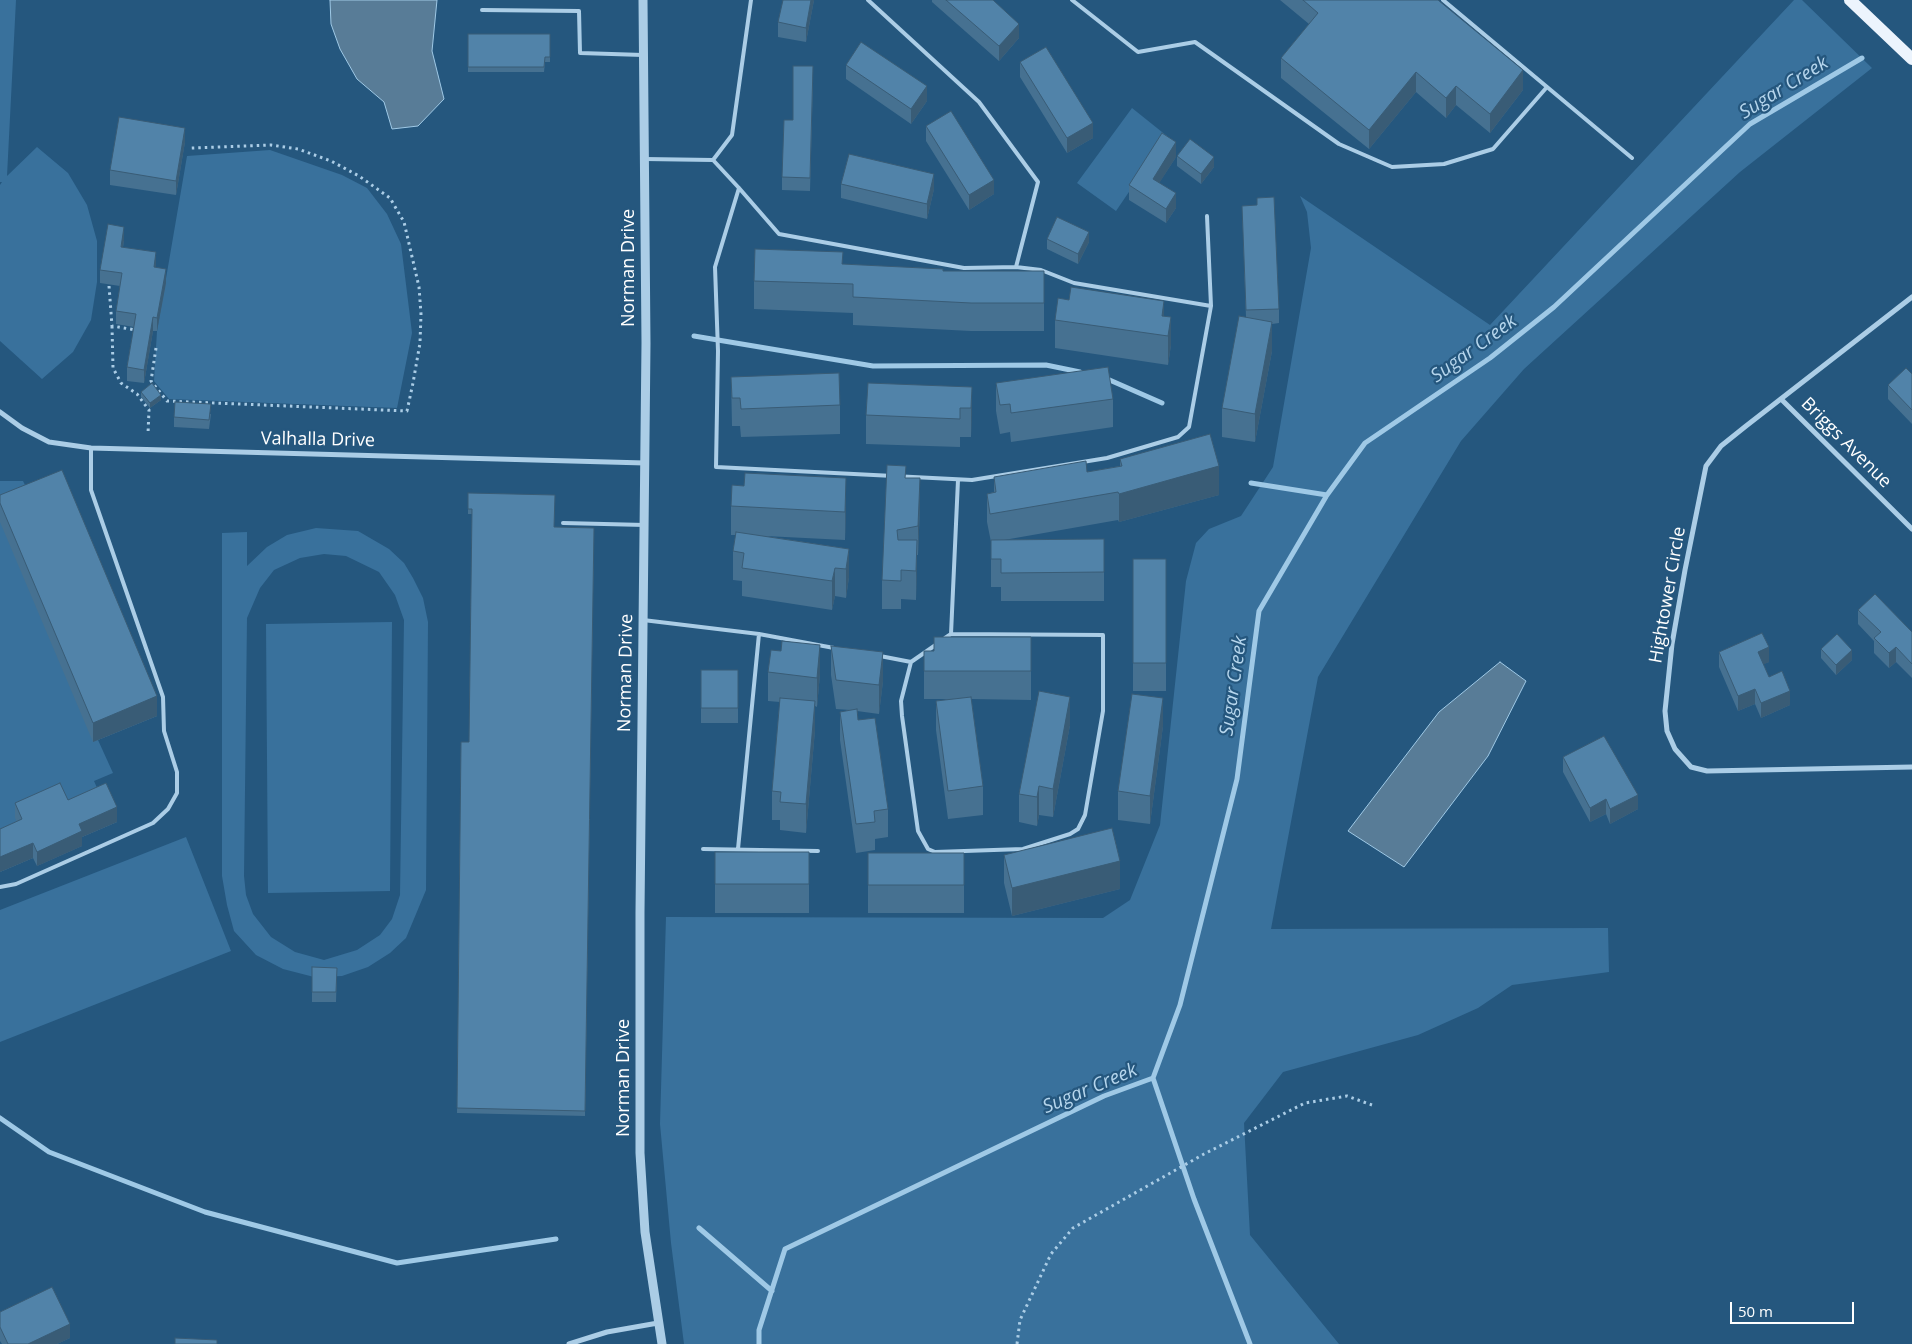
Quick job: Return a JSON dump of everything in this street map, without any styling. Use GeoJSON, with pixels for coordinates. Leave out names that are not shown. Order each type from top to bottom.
{"type":"FeatureCollection","features":[{"type":"Feature","properties":{"kind":"main road"},"geometry":{"type":"LineString","coordinates":[[1850,0],[1912,58]]}},
{"type":"Feature","properties":{"kind":"street","name":"Norman Drive"},"geometry":{"type":"LineString","coordinates":[[643,0],[645,525],[640,912],[640,1152],[645,1232],[662,1344]]}},
{"type":"Feature","properties":{"kind":"street","name":"Hightower Circle"},"geometry":{"type":"LineString","coordinates":[[1912,297],[1721,446],[1706,466],[1672,644],[1665,711],[1667,731],[1674,749],[1691,767],[1707,771],[1912,767]]}},
{"type":"Feature","properties":{"kind":"street","name":"Briggs Avenue"},"geometry":{"type":"LineString","coordinates":[[1781,399],[1912,529]]}},
{"type":"Feature","properties":{"kind":"street","name":"Valhalla Drive"},"geometry":{"type":"LineString","coordinates":[[0,412],[22,428],[49,442],[91,448],[645,463]]}},
{"type":"Feature","properties":{"kind":"street"},"geometry":{"type":"LineString","coordinates":[[569,1344],[607,1332],[658,1323]]}},
{"type":"Feature","properties":{"kind":"lane"},"geometry":{"type":"LineString","coordinates":[[713,160],[732,135],[751,0]]}},
{"type":"Feature","properties":{"kind":"lane"},"geometry":{"type":"LineString","coordinates":[[868,0],[980,102],[1038,182],[1016,266]]}},
{"type":"Feature","properties":{"kind":"lane"},"geometry":{"type":"LineString","coordinates":[[1072,0],[1138,52],[1195,42],[1339,144],[1392,167],[1444,164],[1493,149],[1547,87]]}},
{"type":"Feature","properties":{"kind":"lane"},"geometry":{"type":"LineString","coordinates":[[1443,0],[1632,158]]}},
{"type":"Feature","properties":{"kind":"lane"},"geometry":{"type":"LineString","coordinates":[[482,10],[579,11],[580,53],[644,54]]}},
{"type":"Feature","properties":{"kind":"lane"},"geometry":{"type":"LineString","coordinates":[[645,159],[713,160],[779,234],[964,268],[1016,266],[1041,270],[1074,283],[1211,306]]}},
{"type":"Feature","properties":{"kind":"lane"},"geometry":{"type":"LineString","coordinates":[[739,188],[716,267],[718,351],[716,467],[972,480],[1107,458],[1184,433],[1189,427],[1211,306],[1207,216]]}},
{"type":"Feature","properties":{"kind":"lane"},"geometry":{"type":"LineString","coordinates":[[0,887],[16,884],[154,823],[168,809],[177,793],[177,772],[164,731],[163,697],[91,490],[91,448]]}},
{"type":"Feature","properties":{"kind":"lane"},"geometry":{"type":"LineString","coordinates":[[951,634],[958,480]]}},
{"type":"Feature","properties":{"kind":"lane"},"geometry":{"type":"LineString","coordinates":[[563,523],[645,525]]}},
{"type":"Feature","properties":{"kind":"lane"},"geometry":{"type":"LineString","coordinates":[[643,620],[759,634],[844,650]]}},
{"type":"Feature","properties":{"kind":"lane"},"geometry":{"type":"LineString","coordinates":[[738,849],[759,634]]}},
{"type":"Feature","properties":{"kind":"lane"},"geometry":{"type":"LineString","coordinates":[[951,634],[1103,635],[1103,711],[1085,815],[1078,829],[1070,834],[1023,849],[935,852],[928,849],[918,831],[902,716],[902,701],[911,662],[951,634]]}},
{"type":"Feature","properties":{"kind":"lane"},"geometry":{"type":"LineString","coordinates":[[873,655],[911,662]]}},
{"type":"Feature","properties":{"kind":"lane"},"geometry":{"type":"LineString","coordinates":[[703,849],[818,851]]}},
{"type":"Feature","properties":{"kind":"path"},"geometry":{"type":"LineString","coordinates":[[156,348],[151,381],[167,401],[407,411],[415,373],[420,334],[419,287],[404,222],[390,198],[359,176],[331,161],[298,149],[271,145],[191,148]]}},
{"type":"Feature","properties":{"kind":"path"},"geometry":{"type":"LineString","coordinates":[[109,286],[113,368],[121,383],[137,394],[149,410],[148,434]]}},
{"type":"Feature","properties":{"kind":"path"},"geometry":{"type":"LineString","coordinates":[[112,326],[137,330]]}},
{"type":"Feature","properties":{"kind":"path"},"geometry":{"type":"LineString","coordinates":[[1017,1344],[1020,1320],[1051,1254],[1073,1228],[1204,1154],[1305,1103],[1347,1096],[1372,1105]]}},
{"type":"Feature","properties":{"kind":"shaded area"},"geometry":{"type":"Polygon","coordinates":[[[0,0],[16,0],[7,176],[37,147],[68,173],[87,205],[97,241],[97,282],[91,320],[73,352],[42,379],[0,341],[0,185],[2,182],[0,182],[0,0]]]}},
{"type":"Feature","properties":{"kind":"shaded area"},"geometry":{"type":"Polygon","coordinates":[[[330,0],[437,0],[432,51],[444,99],[418,126],[392,129],[384,102],[357,79],[340,49],[331,24],[330,0]]]}},
{"type":"Feature","properties":{"kind":"shaded area"},"geometry":{"type":"Polygon","coordinates":[[[1794,0],[1802,0],[1872,68],[1740,172],[1524,369],[1461,441],[1318,677],[1271,929],[1608,928],[1609,972],[1512,985],[1478,1008],[1418,1035],[1283,1072],[1244,1123],[1250,1235],[1339,1344],[684,1344],[671,1243],[660,1124],[666,917],[1103,918],[1130,900],[1160,825],[1186,581],[1196,543],[1209,529],[1241,516],[1273,467],[1311,248],[1307,212],[1300,196],[1490,325],[1794,0]]]}},
{"type":"Feature","properties":{"kind":"shaded area"},"geometry":{"type":"Polygon","coordinates":[[[1132,108],[1167,136],[1116,211],[1077,183],[1132,108]]]}},
{"type":"Feature","properties":{"kind":"shaded area"},"geometry":{"type":"Polygon","coordinates":[[[270,150],[342,175],[367,188],[387,214],[401,244],[412,333],[397,408],[169,399],[154,381],[157,331],[187,156],[270,150]]]}},
{"type":"Feature","properties":{"kind":"shaded area"},"geometry":{"type":"Polygon","coordinates":[[[0,481],[23,481],[33,501],[62,489],[157,716],[98,740],[113,773],[94,781],[102,799],[106,798],[117,822],[0,872],[0,481]]]}},
{"type":"Feature","properties":{"kind":"shaded area"},"geometry":{"type":"Polygon","coordinates":[[[316,528],[358,531],[389,549],[404,563],[413,578],[423,598],[428,622],[426,890],[406,938],[390,953],[368,967],[342,976],[314,977],[283,969],[256,955],[234,931],[222,876],[222,533],[247,532],[247,566],[267,547],[287,535],[316,528]],[[324,554],[300,558],[274,570],[260,588],[247,618],[244,876],[246,895],[253,914],[271,937],[295,952],[324,960],[357,950],[380,935],[392,919],[400,895],[404,620],[395,595],[379,572],[346,556],[324,554]]]}},
{"type":"Feature","properties":{"kind":"shaded area"},"geometry":{"type":"Polygon","coordinates":[[[392,622],[390,891],[268,893],[266,624],[392,622]]]}},
{"type":"Feature","properties":{"kind":"shaded area"},"geometry":{"type":"Polygon","coordinates":[[[1500,662],[1526,681],[1488,756],[1404,867],[1348,831],[1439,712],[1500,662]]]}},
{"type":"Feature","properties":{"kind":"shaded area"},"geometry":{"type":"Polygon","coordinates":[[[186,837],[231,951],[0,1042],[0,910],[186,837]]]}},
{"type":"Feature","properties":{"kind":"building"},"geometry":{"type":"Polygon","coordinates":[[[783,0],[811,0],[806,28],[778,22],[783,0]]]}},
{"type":"Feature","properties":{"kind":"building"},"geometry":{"type":"Polygon","coordinates":[[[946,0],[993,0],[1019,24],[999,46],[946,0]]]}},
{"type":"Feature","properties":{"kind":"building"},"geometry":{"type":"Polygon","coordinates":[[[1303,0],[1438,0],[1523,70],[1490,114],[1456,86],[1446,98],[1416,72],[1369,130],[1281,58],[1318,13],[1303,0]]]}},
{"type":"Feature","properties":{"kind":"building"},"geometry":{"type":"Polygon","coordinates":[[[468,34],[550,34],[550,57],[545,57],[544,67],[468,67],[468,34]]]}},
{"type":"Feature","properties":{"kind":"building"},"geometry":{"type":"Polygon","coordinates":[[[861,42],[927,86],[911,109],[846,65],[861,42]]]}},
{"type":"Feature","properties":{"kind":"building"},"geometry":{"type":"Polygon","coordinates":[[[1046,47],[1093,123],[1067,138],[1020,62],[1046,47]]]}},
{"type":"Feature","properties":{"kind":"building"},"geometry":{"type":"Polygon","coordinates":[[[793,66],[813,66],[810,178],[782,177],[784,120],[793,120],[793,66]]]}},
{"type":"Feature","properties":{"kind":"building"},"geometry":{"type":"Polygon","coordinates":[[[951,111],[994,180],[969,195],[926,126],[951,111]]]}},
{"type":"Feature","properties":{"kind":"building"},"geometry":{"type":"Polygon","coordinates":[[[119,117],[185,128],[176,181],[110,170],[119,117]]]}},
{"type":"Feature","properties":{"kind":"building"},"geometry":{"type":"Polygon","coordinates":[[[1162,133],[1176,142],[1153,179],[1176,193],[1166,209],[1129,185],[1162,133]]]}},
{"type":"Feature","properties":{"kind":"building"},"geometry":{"type":"Polygon","coordinates":[[[1190,139],[1214,157],[1201,174],[1177,156],[1190,139]]]}},
{"type":"Feature","properties":{"kind":"building"},"geometry":{"type":"Polygon","coordinates":[[[849,154],[934,174],[927,204],[841,184],[849,154]]]}},
{"type":"Feature","properties":{"kind":"building"},"geometry":{"type":"Polygon","coordinates":[[[1274,197],[1279,309],[1246,310],[1242,206],[1257,205],[1257,198],[1274,197]]]}},
{"type":"Feature","properties":{"kind":"building"},"geometry":{"type":"Polygon","coordinates":[[[1057,217],[1089,232],[1078,254],[1047,239],[1057,217]]]}},
{"type":"Feature","properties":{"kind":"building"},"geometry":{"type":"Polygon","coordinates":[[[108,224],[124,227],[121,247],[156,252],[154,267],[166,269],[157,318],[153,317],[144,370],[127,367],[136,314],[116,311],[122,273],[100,270],[108,224]]]}},
{"type":"Feature","properties":{"kind":"building"},"geometry":{"type":"Polygon","coordinates":[[[755,249],[843,252],[842,264],[943,269],[943,271],[1044,271],[1044,303],[971,303],[853,297],[853,284],[754,281],[755,249]]]}},
{"type":"Feature","properties":{"kind":"building"},"geometry":{"type":"Polygon","coordinates":[[[1071,287],[1164,301],[1162,316],[1171,317],[1168,336],[1055,320],[1058,298],[1069,300],[1071,287]]]}},
{"type":"Feature","properties":{"kind":"building"},"geometry":{"type":"Polygon","coordinates":[[[1239,316],[1272,322],[1255,414],[1222,408],[1239,316]]]}},
{"type":"Feature","properties":{"kind":"building"},"geometry":{"type":"Polygon","coordinates":[[[1108,367],[1113,399],[1011,413],[1010,404],[1000,405],[996,383],[1108,367]]]}},
{"type":"Feature","properties":{"kind":"building"},"geometry":{"type":"Polygon","coordinates":[[[1906,368],[1912,374],[1912,410],[1888,385],[1906,368]]]}},
{"type":"Feature","properties":{"kind":"building"},"geometry":{"type":"Polygon","coordinates":[[[839,373],[840,405],[741,409],[740,398],[732,398],[731,377],[839,373]]]}},
{"type":"Feature","properties":{"kind":"building"},"geometry":{"type":"Polygon","coordinates":[[[152,383],[161,395],[150,403],[141,392],[152,383]]]}},
{"type":"Feature","properties":{"kind":"building"},"geometry":{"type":"Polygon","coordinates":[[[868,383],[972,387],[971,408],[960,408],[960,419],[866,415],[868,383]]]}},
{"type":"Feature","properties":{"kind":"building"},"geometry":{"type":"Polygon","coordinates":[[[175,402],[211,404],[209,420],[174,417],[175,402]]]}},
{"type":"Feature","properties":{"kind":"building"},"geometry":{"type":"Polygon","coordinates":[[[1210,434],[1219,466],[1119,494],[1118,492],[990,514],[987,494],[996,492],[994,477],[1086,461],[1087,472],[1122,466],[1120,459],[1210,434]]]}},
{"type":"Feature","properties":{"kind":"building"},"geometry":{"type":"Polygon","coordinates":[[[887,465],[906,466],[905,478],[920,478],[918,526],[897,530],[898,540],[917,540],[916,571],[901,570],[901,581],[882,580],[887,465]]]}},
{"type":"Feature","properties":{"kind":"building"},"geometry":{"type":"Polygon","coordinates":[[[62,470],[157,696],[93,723],[0,503],[0,495],[62,470]]]}},
{"type":"Feature","properties":{"kind":"building"},"geometry":{"type":"Polygon","coordinates":[[[745,473],[846,478],[845,512],[731,506],[732,485],[744,486],[745,473]]]}},
{"type":"Feature","properties":{"kind":"building"},"geometry":{"type":"Polygon","coordinates":[[[468,493],[555,495],[554,527],[594,528],[585,1111],[457,1108],[461,742],[469,742],[472,509],[468,509],[468,493]]]}},
{"type":"Feature","properties":{"kind":"building"},"geometry":{"type":"Polygon","coordinates":[[[736,532],[849,549],[846,569],[835,568],[832,581],[742,568],[744,553],[733,551],[736,532]]]}},
{"type":"Feature","properties":{"kind":"building"},"geometry":{"type":"Polygon","coordinates":[[[1104,539],[1104,572],[1001,573],[1001,559],[991,559],[991,540],[1104,539]]]}},
{"type":"Feature","properties":{"kind":"building"},"geometry":{"type":"Polygon","coordinates":[[[1133,559],[1166,559],[1166,663],[1133,663],[1133,559]]]}},
{"type":"Feature","properties":{"kind":"building"},"geometry":{"type":"Polygon","coordinates":[[[1875,594],[1912,632],[1912,664],[1896,647],[1889,653],[1874,638],[1881,632],[1858,610],[1875,594]]]}},
{"type":"Feature","properties":{"kind":"building"},"geometry":{"type":"Polygon","coordinates":[[[1762,633],[1769,647],[1758,652],[1769,677],[1782,671],[1790,691],[1761,703],[1755,689],[1738,696],[1719,652],[1762,633]]]}},
{"type":"Feature","properties":{"kind":"building"},"geometry":{"type":"Polygon","coordinates":[[[1837,634],[1852,650],[1836,665],[1821,649],[1837,634]]]}},
{"type":"Feature","properties":{"kind":"building"},"geometry":{"type":"Polygon","coordinates":[[[934,637],[1031,637],[1031,671],[924,671],[924,651],[934,651],[934,637]]]}},
{"type":"Feature","properties":{"kind":"building"},"geometry":{"type":"Polygon","coordinates":[[[782,641],[820,645],[817,678],[768,672],[771,650],[781,651],[782,641]]]}},
{"type":"Feature","properties":{"kind":"building"},"geometry":{"type":"Polygon","coordinates":[[[831,646],[883,652],[879,685],[836,680],[831,646]]]}},
{"type":"Feature","properties":{"kind":"building"},"geometry":{"type":"Polygon","coordinates":[[[701,670],[738,670],[738,708],[701,708],[701,670]]]}},
{"type":"Feature","properties":{"kind":"building"},"geometry":{"type":"Polygon","coordinates":[[[1039,691],[1070,697],[1053,789],[1039,786],[1037,797],[1019,794],[1039,691]]]}},
{"type":"Feature","properties":{"kind":"building"},"geometry":{"type":"Polygon","coordinates":[[[1132,694],[1163,698],[1150,796],[1118,791],[1132,694]]]}},
{"type":"Feature","properties":{"kind":"building"},"geometry":{"type":"Polygon","coordinates":[[[971,697],[983,786],[948,791],[936,701],[971,697]]]}},
{"type":"Feature","properties":{"kind":"building"},"geometry":{"type":"Polygon","coordinates":[[[780,698],[815,701],[806,804],[780,802],[781,792],[772,791],[780,698]]]}},
{"type":"Feature","properties":{"kind":"building"},"geometry":{"type":"Polygon","coordinates":[[[857,709],[858,720],[875,718],[888,809],[874,811],[875,822],[856,824],[840,712],[857,709]]]}},
{"type":"Feature","properties":{"kind":"building"},"geometry":{"type":"Polygon","coordinates":[[[1604,736],[1638,795],[1610,809],[1606,799],[1590,808],[1563,757],[1604,736]]]}},
{"type":"Feature","properties":{"kind":"building"},"geometry":{"type":"Polygon","coordinates":[[[60,783],[68,800],[106,783],[117,807],[79,824],[82,831],[37,852],[33,843],[0,857],[0,829],[22,819],[15,803],[60,783]]]}},
{"type":"Feature","properties":{"kind":"building"},"geometry":{"type":"Polygon","coordinates":[[[1112,828],[1120,861],[1012,888],[1004,855],[1112,828]]]}},
{"type":"Feature","properties":{"kind":"building"},"geometry":{"type":"Polygon","coordinates":[[[715,852],[809,852],[809,884],[715,884],[715,852]]]}},
{"type":"Feature","properties":{"kind":"building"},"geometry":{"type":"Polygon","coordinates":[[[868,853],[964,853],[964,885],[868,885],[868,853]]]}},
{"type":"Feature","properties":{"kind":"building"},"geometry":{"type":"Polygon","coordinates":[[[312,967],[337,968],[336,992],[312,992],[312,967]]]}},
{"type":"Feature","properties":{"kind":"building"},"geometry":{"type":"Polygon","coordinates":[[[52,1287],[70,1324],[28,1344],[8,1344],[0,1327],[0,1312],[52,1287]]]}},
{"type":"Feature","properties":{"kind":"building"},"geometry":{"type":"Polygon","coordinates":[[[175,1338],[217,1340],[217,1344],[175,1344],[175,1338]]]}},
{"type":"Feature","properties":{"kind":"waterway","name":"Sugar Creek"},"geometry":{"type":"LineString","coordinates":[[759,1344],[759,1330],[785,1249],[1104,1096],[1153,1078],[1180,1005],[1237,779],[1259,611],[1327,495],[1365,443],[1490,358],[1554,307],[1750,124],[1862,58]]}},
{"type":"Feature","properties":{"kind":"waterway"},"geometry":{"type":"LineString","coordinates":[[694,336],[873,366],[1046,365],[1080,372]]}},
{"type":"Feature","properties":{"kind":"waterway"},"geometry":{"type":"LineString","coordinates":[[1105,378],[1162,403]]}},
{"type":"Feature","properties":{"kind":"waterway"},"geometry":{"type":"LineString","coordinates":[[1251,483],[1327,495]]}},
{"type":"Feature","properties":{"kind":"waterway"},"geometry":{"type":"LineString","coordinates":[[1153,1078],[1194,1199],[1250,1344]]}},
{"type":"Feature","properties":{"kind":"waterway"},"geometry":{"type":"LineString","coordinates":[[0,1118],[49,1152],[205,1212],[397,1263],[556,1239]]}},
{"type":"Feature","properties":{"kind":"waterway"},"geometry":{"type":"LineString","coordinates":[[699,1228],[772,1291]]}}]}
